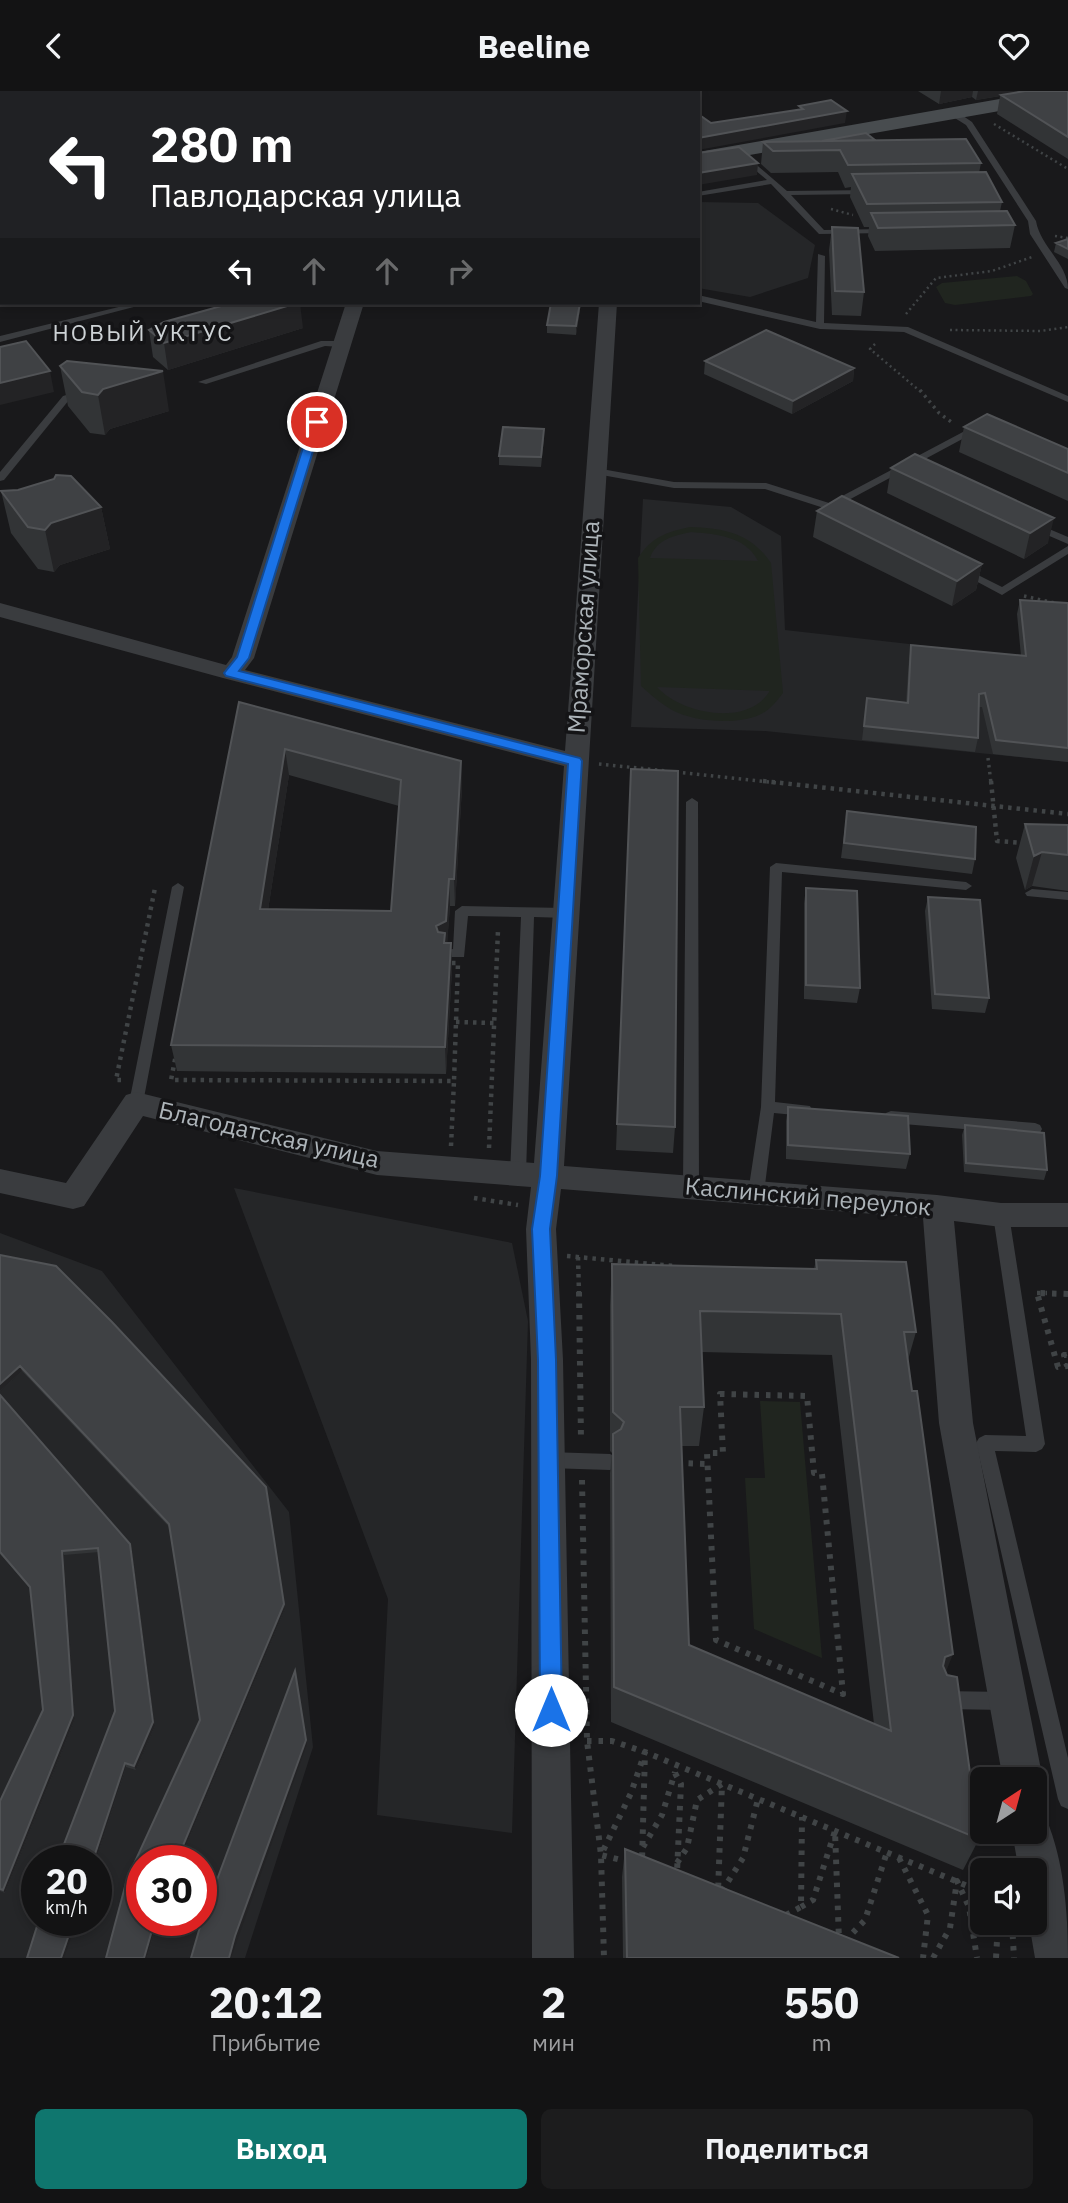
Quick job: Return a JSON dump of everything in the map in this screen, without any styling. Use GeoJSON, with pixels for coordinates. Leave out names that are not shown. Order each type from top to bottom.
{"type":"FeatureCollection","features":[{"type":"Feature","properties":{"kind":"main road"},"geometry":{"type":"LineString","coordinates":[[700,158],[742,155],[1068,93]]}},
{"type":"Feature","properties":{"kind":"street"},"geometry":{"type":"LineString","coordinates":[[231,673],[243,658],[354,305]]}},
{"type":"Feature","properties":{"kind":"street","name":"Мраморская улица"},"geometry":{"type":"LineString","coordinates":[[553,1958],[548,1460],[541,1229],[548,1176],[608,305]]}},
{"type":"Feature","properties":{"kind":"street"},"geometry":{"type":"LineString","coordinates":[[0,610],[231,673],[575,761]]}},
{"type":"Feature","properties":{"kind":"street","name":"Благодатская улица"},"geometry":{"type":"LineString","coordinates":[[0,1181],[73,1197],[136,1103],[377,1163],[455,1155],[518,1174],[548,1176]]}},
{"type":"Feature","properties":{"kind":"street","name":"Каслинский переулок"},"geometry":{"type":"LineString","coordinates":[[548,1176],[937,1207],[1001,1215],[1068,1215]]}},
{"type":"Feature","properties":{"kind":"street"},"geometry":{"type":"LineString","coordinates":[[937,1207],[956,1423],[1021,1767]]}},
{"type":"Feature","properties":{"kind":"street"},"geometry":{"type":"LineString","coordinates":[[1034,1845],[1056,1958]]}},
{"type":"Feature","properties":{"kind":"lane"},"geometry":{"type":"LineString","coordinates":[[953,113],[970,124],[1032,222],[1034,234],[1068,286]]}},
{"type":"Feature","properties":{"kind":"lane"},"geometry":{"type":"LineString","coordinates":[[742,155],[766,160]]}},
{"type":"Feature","properties":{"kind":"lane"},"geometry":{"type":"LineString","coordinates":[[742,155],[773,181],[822,232],[900,231]]}},
{"type":"Feature","properties":{"kind":"lane"},"geometry":{"type":"LineString","coordinates":[[700,194],[773,181]]}},
{"type":"Feature","properties":{"kind":"lane"},"geometry":{"type":"LineString","coordinates":[[783,193],[879,192]]}},
{"type":"Feature","properties":{"kind":"lane"},"geometry":{"type":"LineString","coordinates":[[820,326],[821,256]]}},
{"type":"Feature","properties":{"kind":"lane"},"geometry":{"type":"LineString","coordinates":[[700,298],[820,326],[905,329],[1068,399]]}},
{"type":"Feature","properties":{"kind":"lane"},"geometry":{"type":"LineString","coordinates":[[0,339],[137,305]]}},
{"type":"Feature","properties":{"kind":"lane"},"geometry":{"type":"LineString","coordinates":[[203,381],[324,343],[341,344]]}},
{"type":"Feature","properties":{"kind":"lane"},"geometry":{"type":"LineString","coordinates":[[0,478],[66,398],[92,390]]}},
{"type":"Feature","properties":{"kind":"lane"},"geometry":{"type":"LineString","coordinates":[[831,507],[977,426],[988,432]]}},
{"type":"Feature","properties":{"kind":"lane"},"geometry":{"type":"LineString","coordinates":[[907,465],[919,471]]}},
{"type":"Feature","properties":{"kind":"lane"},"geometry":{"type":"LineString","coordinates":[[596,471],[674,485],[766,486],[843,513]]}},
{"type":"Feature","properties":{"kind":"lane"},"geometry":{"type":"LineString","coordinates":[[1025,521],[1068,541]]}},
{"type":"Feature","properties":{"kind":"lane"},"geometry":{"type":"LineString","coordinates":[[952,567],[1002,592],[1068,549]]}},
{"type":"Feature","properties":{"kind":"lane"},"geometry":{"type":"LineString","coordinates":[[691,1188],[692,802]]}},
{"type":"Feature","properties":{"kind":"lane"},"geometry":{"type":"LineString","coordinates":[[756,1193],[768,1107],[776,867],[966,885]]}},
{"type":"Feature","properties":{"kind":"lane"},"geometry":{"type":"LineString","coordinates":[[136,1103],[178,887]]}},
{"type":"Feature","properties":{"kind":"lane"},"geometry":{"type":"LineString","coordinates":[[1032,893],[1068,896]]}},
{"type":"Feature","properties":{"kind":"lane"},"geometry":{"type":"LineString","coordinates":[[447,954],[459,954],[462,911],[566,913]]}},
{"type":"Feature","properties":{"kind":"lane"},"geometry":{"type":"LineString","coordinates":[[518,1174],[528,912]]}},
{"type":"Feature","properties":{"kind":"lane"},"geometry":{"type":"LineString","coordinates":[[768,1107],[821,1111]]}},
{"type":"Feature","properties":{"kind":"lane"},"geometry":{"type":"LineString","coordinates":[[875,1115],[1035,1129]]}},
{"type":"Feature","properties":{"kind":"lane"},"geometry":{"type":"LineString","coordinates":[[1001,1215],[1036,1444],[985,1443],[1068,1799]]}},
{"type":"Feature","properties":{"kind":"lane"},"geometry":{"type":"LineString","coordinates":[[548,1460],[610,1462]]}},
{"type":"Feature","properties":{"kind":"lane"},"geometry":{"type":"LineString","coordinates":[[941,1700],[1008,1701]]}},
{"type":"Feature","properties":{"kind":"path"},"geometry":{"type":"LineString","coordinates":[[988,120],[1068,169]]}},
{"type":"Feature","properties":{"kind":"path"},"geometry":{"type":"LineString","coordinates":[[795,193],[804,202],[857,216]]}},
{"type":"Feature","properties":{"kind":"path"},"geometry":{"type":"LineString","coordinates":[[1034,234],[1068,238]]}},
{"type":"Feature","properties":{"kind":"path"},"geometry":{"type":"LineString","coordinates":[[904,316],[915,320]]}},
{"type":"Feature","properties":{"kind":"path"},"geometry":{"type":"LineString","coordinates":[[946,330],[1041,331],[1068,327]]}},
{"type":"Feature","properties":{"kind":"path"},"geometry":{"type":"LineString","coordinates":[[1002,592],[1068,606]]}},
{"type":"Feature","properties":{"kind":"path"},"geometry":{"type":"LineString","coordinates":[[988,758],[998,841],[1033,843]]}},
{"type":"Feature","properties":{"kind":"path"},"geometry":{"type":"LineString","coordinates":[[575,761],[1068,814]]}},
{"type":"Feature","properties":{"kind":"path"},"geometry":{"type":"LineString","coordinates":[[121,1050],[155,888]]}},
{"type":"Feature","properties":{"kind":"path"},"geometry":{"type":"LineString","coordinates":[[476,1149],[489,1149],[499,912]]}},
{"type":"Feature","properties":{"kind":"path"},"geometry":{"type":"LineString","coordinates":[[454,1081],[171,1080],[194,963],[291,963],[285,1011],[362,1011],[367,963],[458,963],[454,1081],[455,1155]]}},
{"type":"Feature","properties":{"kind":"path"},"geometry":{"type":"LineString","coordinates":[[456,1022],[494,1023]]}},
{"type":"Feature","properties":{"kind":"path"},"geometry":{"type":"LineString","coordinates":[[542,1253],[684,1267]]}},
{"type":"Feature","properties":{"kind":"path"},"geometry":{"type":"LineString","coordinates":[[578,1257],[587,1741],[601,1855],[604,1958]]}},
{"type":"Feature","properties":{"kind":"path"},"geometry":{"type":"LineString","coordinates":[[1068,1294],[1037,1293],[1058,1367],[1067,1366],[1064,1355],[1068,1355]]}},
{"type":"Feature","properties":{"kind":"path"},"geometry":{"type":"LineString","coordinates":[[720,1394],[807,1396],[814,1473],[822,1474],[843,1694],[716,1640],[708,1464],[707,1453],[723,1453],[720,1394]]}},
{"type":"Feature","properties":{"kind":"path"},"geometry":{"type":"LineString","coordinates":[[677,1463],[708,1464]]}},
{"type":"Feature","properties":{"kind":"path"},"geometry":{"type":"LineString","coordinates":[[587,1741],[612,1741],[645,1752],[970,1887]]}},
{"type":"Feature","properties":{"kind":"path"},"geometry":{"type":"LineString","coordinates":[[601,1855],[643,1866],[645,1752]]}},
{"type":"Feature","properties":{"kind":"path"},"geometry":{"type":"LineString","coordinates":[[601,1855],[631,1793],[645,1752]]}},
{"type":"Feature","properties":{"kind":"path"},"geometry":{"type":"LineString","coordinates":[[642,1847],[662,1815],[677,1765]]}},
{"type":"Feature","properties":{"kind":"path"},"geometry":{"type":"LineString","coordinates":[[665,1875],[676,1880],[681,1784],[675,1773]]}},
{"type":"Feature","properties":{"kind":"path"},"geometry":{"type":"LineString","coordinates":[[677,1863],[687,1848],[697,1800],[722,1784]]}},
{"type":"Feature","properties":{"kind":"path"},"geometry":{"type":"LineString","coordinates":[[718,1897],[722,1784]]}},
{"type":"Feature","properties":{"kind":"path"},"geometry":{"type":"LineString","coordinates":[[718,1897],[743,1858],[758,1798]]}},
{"type":"Feature","properties":{"kind":"path"},"geometry":{"type":"LineString","coordinates":[[801,1907],[802,1817]]}},
{"type":"Feature","properties":{"kind":"path"},"geometry":{"type":"LineString","coordinates":[[775,1921],[813,1900],[835,1831]]}},
{"type":"Feature","properties":{"kind":"path"},"geometry":{"type":"LineString","coordinates":[[835,1831],[839,1947]]}},
{"type":"Feature","properties":{"kind":"path"},"geometry":{"type":"LineString","coordinates":[[839,1947],[865,1920],[887,1852]]}},
{"type":"Feature","properties":{"kind":"path"},"geometry":{"type":"LineString","coordinates":[[899,1857],[928,1915],[923,1958]]}},
{"type":"Feature","properties":{"kind":"path"},"geometry":{"type":"LineString","coordinates":[[933,1958],[950,1928],[957,1881]]}},
{"type":"Feature","properties":{"kind":"path"},"geometry":{"type":"LineString","coordinates":[[957,1881],[969,1907],[977,1958]]}},
{"type":"Feature","properties":{"kind":"path"},"geometry":{"type":"LineString","coordinates":[[708,1893],[730,1902]]}},
{"type":"Feature","properties":{"kind":"path"},"geometry":{"type":"LineString","coordinates":[[996,1958],[997,1935]]}},
{"type":"Feature","properties":{"kind":"path"},"geometry":{"type":"LineString","coordinates":[[1013,1935],[1014,1958]]}},
{"type":"Feature","properties":{"kind":"path"},"geometry":{"type":"LineString","coordinates":[[827,1942],[848,1951]]}},
{"type":"Feature","properties":{"kind":"shaded area"},"geometry":{"type":"Polygon","coordinates":[[[700,202],[758,203],[815,245],[808,278],[750,297],[700,288],[700,202]]]}},
{"type":"Feature","properties":{"kind":"shaded area"},"geometry":{"type":"Polygon","coordinates":[[[1017,276],[1026,281],[1033,294],[1031,296],[955,305],[945,303],[936,287],[942,283],[1017,276]]]}},
{"type":"Feature","properties":{"kind":"shaded area"},"geometry":{"type":"Polygon","coordinates":[[[643,499],[731,507],[781,536],[785,630],[1068,662],[1068,762],[765,731],[631,727],[643,499]]]}},
{"type":"Feature","properties":{"kind":"shaded area"},"geometry":{"type":"Polygon","coordinates":[[[690,527],[735,534],[755,545],[771,563],[783,693],[769,709],[759,715],[727,721],[692,717],[668,707],[641,686],[638,558],[654,540],[667,533],[690,527]],[[691,532],[661,542],[650,558],[758,561],[746,546],[738,541],[720,535],[691,532]],[[657,687],[682,704],[714,713],[746,710],[759,703],[769,692],[769,691],[657,687]]]}},
{"type":"Feature","properties":{"kind":"shaded area"},"geometry":{"type":"Polygon","coordinates":[[[234,1188],[512,1243],[528,1321],[512,1833],[377,1815],[388,1599],[234,1188]]]}},
{"type":"Feature","properties":{"kind":"shaded area"},"geometry":{"type":"Polygon","coordinates":[[[0,1233],[102,1271],[289,1512],[313,1747],[245,1958],[0,1958],[0,1233]]]}},
{"type":"Feature","properties":{"kind":"shaded area"},"geometry":{"type":"Polygon","coordinates":[[[760,1401],[800,1402],[822,1658],[754,1629],[745,1478],[765,1478],[760,1401]]]}},
{"type":"Feature","properties":{"kind":"building"},"geometry":{"type":"Polygon","coordinates":[[[1025,91],[1068,91],[1068,137],[1001,95],[1025,91]]]}},
{"type":"Feature","properties":{"kind":"building"},"geometry":{"type":"Polygon","coordinates":[[[831,100],[847,111],[700,138],[700,115],[711,123],[803,109],[799,106],[831,100]]]}},
{"type":"Feature","properties":{"kind":"building"},"geometry":{"type":"Polygon","coordinates":[[[866,133],[875,140],[822,141],[866,133]]]}},
{"type":"Feature","properties":{"kind":"building"},"geometry":{"type":"Polygon","coordinates":[[[966,139],[981,163],[848,165],[840,150],[773,151],[763,142],[966,139]]]}},
{"type":"Feature","properties":{"kind":"building"},"geometry":{"type":"Polygon","coordinates":[[[739,147],[758,163],[700,173],[700,153],[739,147]]]}},
{"type":"Feature","properties":{"kind":"building"},"geometry":{"type":"Polygon","coordinates":[[[986,172],[1002,202],[867,204],[852,174],[986,172]]]}},
{"type":"Feature","properties":{"kind":"building"},"geometry":{"type":"Polygon","coordinates":[[[1007,211],[1015,225],[878,228],[871,213],[1007,211]]]}},
{"type":"Feature","properties":{"kind":"building"},"geometry":{"type":"Polygon","coordinates":[[[832,227],[858,228],[864,292],[835,291],[832,227]]]}},
{"type":"Feature","properties":{"kind":"building"},"geometry":{"type":"Polygon","coordinates":[[[1068,239],[1068,249],[1056,243],[1068,239]]]}},
{"type":"Feature","properties":{"kind":"building"},"geometry":{"type":"Polygon","coordinates":[[[225,305],[290,305],[164,343],[149,330],[164,322],[225,305]]]}},
{"type":"Feature","properties":{"kind":"building"},"geometry":{"type":"Polygon","coordinates":[[[551,305],[580,305],[576,326],[547,325],[551,305]]]}},
{"type":"Feature","properties":{"kind":"building"},"geometry":{"type":"Polygon","coordinates":[[[766,330],[854,368],[793,401],[705,361],[766,330]]]}},
{"type":"Feature","properties":{"kind":"building"},"geometry":{"type":"Polygon","coordinates":[[[26,341],[50,371],[0,383],[0,347],[26,341]]]}},
{"type":"Feature","properties":{"kind":"building"},"geometry":{"type":"Polygon","coordinates":[[[67,361],[163,371],[103,389],[98,395],[82,392],[60,366],[67,361]]]}},
{"type":"Feature","properties":{"kind":"building"},"geometry":{"type":"Polygon","coordinates":[[[987,414],[1068,449],[1068,473],[964,427],[987,414]]]}},
{"type":"Feature","properties":{"kind":"building"},"geometry":{"type":"Polygon","coordinates":[[[503,427],[544,429],[541,457],[499,456],[503,427]]]}},
{"type":"Feature","properties":{"kind":"building"},"geometry":{"type":"Polygon","coordinates":[[[915,454],[1054,518],[1030,533],[891,468],[915,454]]]}},
{"type":"Feature","properties":{"kind":"building"},"geometry":{"type":"Polygon","coordinates":[[[56,475],[71,476],[101,507],[51,523],[45,530],[28,527],[1,491],[18,490],[54,479],[56,475]]]}},
{"type":"Feature","properties":{"kind":"building"},"geometry":{"type":"Polygon","coordinates":[[[842,496],[982,564],[957,581],[817,511],[842,496]]]}},
{"type":"Feature","properties":{"kind":"building"},"geometry":{"type":"Polygon","coordinates":[[[1020,600],[1068,603],[1068,748],[996,740],[985,693],[979,694],[978,738],[864,726],[867,698],[908,703],[911,645],[1026,656],[1020,600]]]}},
{"type":"Feature","properties":{"kind":"building"},"geometry":{"type":"Polygon","coordinates":[[[239,702],[461,761],[454,879],[449,879],[446,921],[436,926],[438,932],[445,933],[444,943],[451,943],[445,1047],[171,1045],[239,702]],[[285,749],[260,909],[391,911],[401,780],[285,749]]]}},
{"type":"Feature","properties":{"kind":"building"},"geometry":{"type":"Polygon","coordinates":[[[631,769],[678,771],[675,1127],[617,1124],[631,769]]]}},
{"type":"Feature","properties":{"kind":"building"},"geometry":{"type":"Polygon","coordinates":[[[847,811],[976,827],[975,859],[844,843],[847,811]]]}},
{"type":"Feature","properties":{"kind":"building"},"geometry":{"type":"Polygon","coordinates":[[[1025,824],[1068,825],[1068,855],[1042,852],[1034,856],[1025,824]]]}},
{"type":"Feature","properties":{"kind":"building"},"geometry":{"type":"Polygon","coordinates":[[[806,888],[857,891],[860,988],[806,985],[806,888]]]}},
{"type":"Feature","properties":{"kind":"building"},"geometry":{"type":"Polygon","coordinates":[[[928,897],[980,900],[989,998],[935,994],[928,897]]]}},
{"type":"Feature","properties":{"kind":"building"},"geometry":{"type":"Polygon","coordinates":[[[788,1107],[908,1116],[910,1154],[788,1145],[788,1107]]]}},
{"type":"Feature","properties":{"kind":"building"},"geometry":{"type":"Polygon","coordinates":[[[965,1125],[1044,1133],[1047,1170],[966,1163],[965,1125]]]}},
{"type":"Feature","properties":{"kind":"building"},"geometry":{"type":"Polygon","coordinates":[[[0,1255],[56,1266],[266,1487],[284,1604],[183,1845],[143,1845],[200,1720],[169,1524],[20,1366],[0,1384],[0,1255]]]}},
{"type":"Feature","properties":{"kind":"building"},"geometry":{"type":"Polygon","coordinates":[[[816,1260],[906,1262],[916,1332],[904,1332],[912,1391],[917,1391],[953,1654],[945,1657],[943,1666],[947,1675],[957,1677],[970,1773],[970,1835],[614,1687],[613,1434],[621,1429],[624,1422],[613,1412],[612,1264],[817,1269],[816,1260]],[[700,1311],[704,1407],[680,1407],[689,1645],[891,1731],[841,1314],[700,1311]]]}},
{"type":"Feature","properties":{"kind":"building"},"geometry":{"type":"Polygon","coordinates":[[[0,1395],[130,1544],[153,1722],[134,1766],[125,1763],[98,1845],[64,1845],[115,1711],[98,1548],[62,1551],[73,1715],[3,1890],[0,1889],[0,1801],[43,1710],[30,1587],[0,1552],[0,1395]]]}},
{"type":"Feature","properties":{"kind":"building"},"geometry":{"type":"Polygon","coordinates":[[[295,1671],[306,1740],[229,1958],[191,1958],[197,1936],[217,1936],[217,1880],[295,1671]]]}},
{"type":"Feature","properties":{"kind":"building"},"geometry":{"type":"Polygon","coordinates":[[[625,1849],[899,1958],[627,1958],[625,1849]]]}},
{"type":"Feature","properties":{"kind":"building"},"geometry":{"type":"Polygon","coordinates":[[[126,1883],[126,1936],[150,1936],[144,1958],[106,1958],[126,1883]]]}},
{"type":"Feature","properties":{"kind":"building"},"geometry":{"type":"Polygon","coordinates":[[[34,1936],[69,1936],[61,1958],[27,1958],[34,1936]]]}},
{"type":"Feature","properties":{"kind":"district","name":"НОВЫЙ УКТУС"},"geometry":{"type":"Point","coordinates":[143,333]}},
{"type":"Feature","properties":{"kind":"route"},"geometry":{"type":"LineString","coordinates":[[317,422],[243,658],[231,673],[575,761],[548,1176],[541,1229],[547,1360],[551,1710]]}}]}
